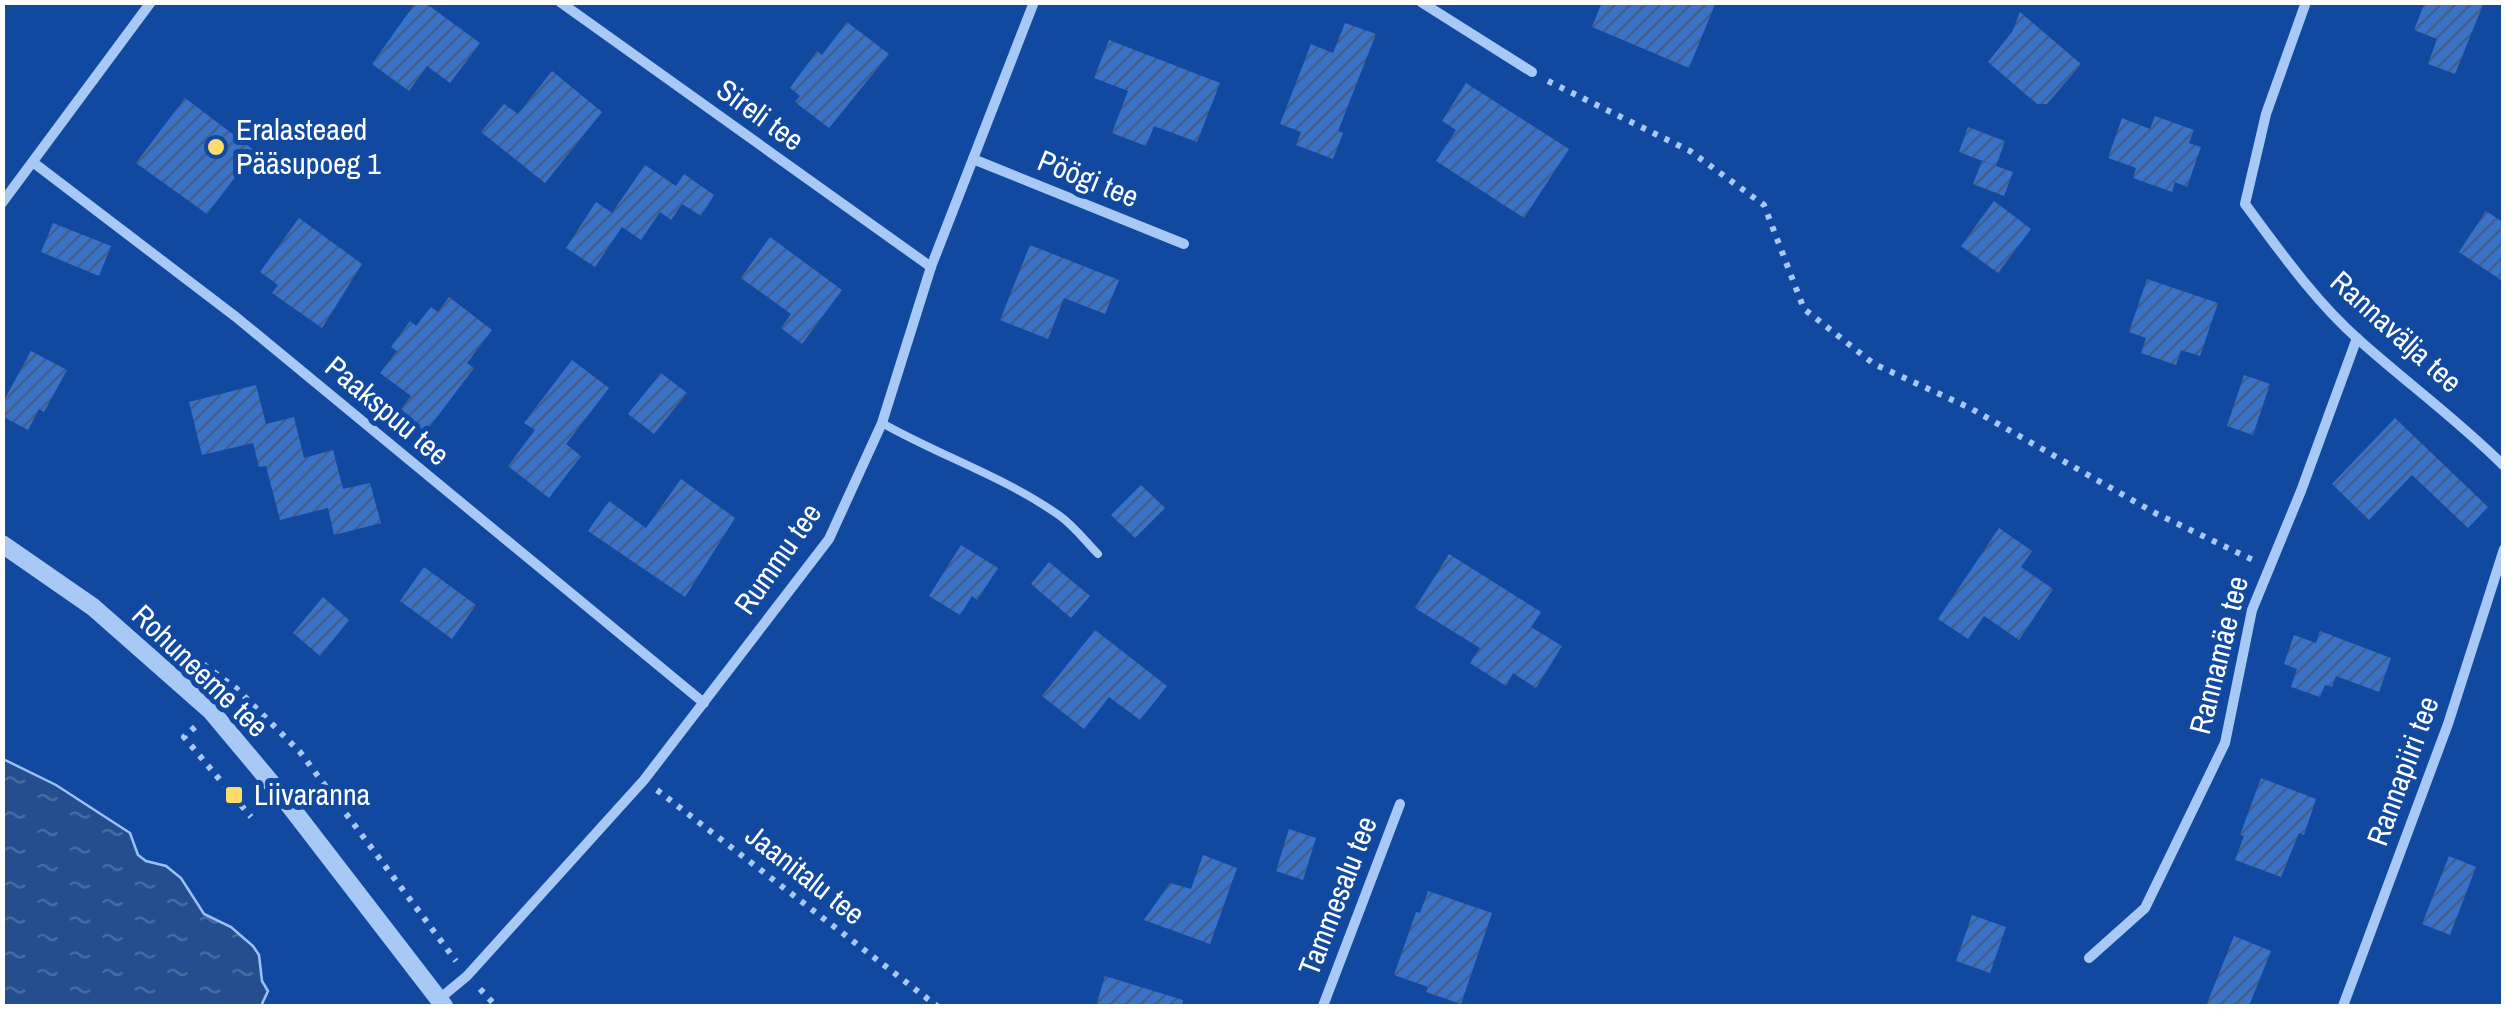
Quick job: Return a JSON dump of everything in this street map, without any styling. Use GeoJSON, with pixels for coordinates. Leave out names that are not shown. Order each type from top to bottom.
{"type":"FeatureCollection","features":[{"type":"Feature","properties":{"kind":"street"},"geometry":{"type":"LineString","coordinates":[[2,203],[151,2]]}},
{"type":"Feature","properties":{"kind":"street","name":"Sireli tee"},"geometry":{"type":"LineString","coordinates":[[560,2],[931,267]]}},
{"type":"Feature","properties":{"kind":"street","name":"Rummu tee"},"geometry":{"type":"LineString","coordinates":[[441,1003],[644,780],[829,538],[882,422],[931,267],[1034,2]]}},
{"type":"Feature","properties":{"kind":"street"},"geometry":{"type":"LineString","coordinates":[[1421,2],[1532,72]]}},
{"type":"Feature","properties":{"kind":"street","name":"Rannavälja tee"},"geometry":{"type":"LineString","coordinates":[[2306,2],[2266,114],[2245,204],[2302,282],[2357,338],[2459,421],[2504,466]]}},
{"type":"Feature","properties":{"kind":"street","name":"Pöögi tee"},"geometry":{"type":"LineString","coordinates":[[973,159],[1184,244]]}},
{"type":"Feature","properties":{"kind":"street","name":"Paakspuu tee"},"geometry":{"type":"LineString","coordinates":[[34,163],[236,317],[704,703]]}},
{"type":"Feature","properties":{"kind":"street","name":"Rannamäe tee"},"geometry":{"type":"LineString","coordinates":[[2089,958],[2145,908],[2224,743],[2252,610],[2357,338]]}},
{"type":"Feature","properties":{"kind":"street","name":"Rohuneeme tee"},"geometry":{"type":"LineString","coordinates":[[2,544],[94,607],[211,711],[283,797],[441,1003]]}},
{"type":"Feature","properties":{"kind":"street","name":"Rannapiiri tee"},"geometry":{"type":"LineString","coordinates":[[2343,1006],[2448,724],[2504,549]]}},
{"type":"Feature","properties":{"kind":"street","name":"Tammesalu tee"},"geometry":{"type":"LineString","coordinates":[[1322,1006],[1400,804]]}},
{"type":"Feature","properties":{"kind":"lane"},"geometry":{"type":"LineString","coordinates":[[882,422],[929,450],[1036,501],[1063,518],[1098,554]]}},
{"type":"Feature","properties":{"kind":"path"},"geometry":{"type":"LineString","coordinates":[[1532,72],[1690,151],[1764,205],[1804,310],[1874,364],[1970,408],[2155,513],[2268,566]]}},
{"type":"Feature","properties":{"kind":"path","name":"Jaanitalu tee"},"geometry":{"type":"LineString","coordinates":[[644,780],[937,1006]]}},
{"type":"Feature","properties":{"kind":"water"},"geometry":{"type":"Polygon","coordinates":[[[3,759],[56,785],[130,833],[138,855],[166,866],[181,878],[204,914],[231,927],[253,946],[268,991],[261,1006],[3,1006],[3,759]]]}},
{"type":"Feature","properties":{"kind":"building"},"geometry":{"type":"Polygon","coordinates":[[[416,2],[424,2],[480,43],[450,83],[427,66],[409,91],[372,64],[416,2]]]}},
{"type":"Feature","properties":{"kind":"building"},"geometry":{"type":"Polygon","coordinates":[[[1602,2],[1716,2],[1689,68],[1592,27],[1602,2]]]}},
{"type":"Feature","properties":{"kind":"building"},"geometry":{"type":"Polygon","coordinates":[[[2425,2],[2484,2],[2455,74],[2428,64],[2437,39],[2414,30],[2425,2]]]}},
{"type":"Feature","properties":{"kind":"building"},"geometry":{"type":"Polygon","coordinates":[[[2020,12],[2081,64],[2047,104],[2037,104],[1988,62],[2012,32],[2020,12]]]}},
{"type":"Feature","properties":{"kind":"building"},"geometry":{"type":"Polygon","coordinates":[[[847,22],[889,54],[829,128],[795,102],[800,96],[790,88],[817,51],[822,55],[847,22]]]}},
{"type":"Feature","properties":{"kind":"building"},"geometry":{"type":"Polygon","coordinates":[[[1345,23],[1376,34],[1338,131],[1343,133],[1333,159],[1296,145],[1301,132],[1280,124],[1311,44],[1333,53],[1345,23]]]}},
{"type":"Feature","properties":{"kind":"building"},"geometry":{"type":"Polygon","coordinates":[[[1109,40],[1220,83],[1197,142],[1154,126],[1146,146],[1112,133],[1128,91],[1094,78],[1109,40]]]}},
{"type":"Feature","properties":{"kind":"building"},"geometry":{"type":"Polygon","coordinates":[[[552,71],[602,112],[545,183],[481,132],[504,104],[518,114],[552,71]]]}},
{"type":"Feature","properties":{"kind":"building"},"geometry":{"type":"Polygon","coordinates":[[[1466,83],[1569,149],[1524,218],[1436,161],[1456,130],[1442,121],[1466,83]]]}},
{"type":"Feature","properties":{"kind":"building"},"geometry":{"type":"Polygon","coordinates":[[[185,98],[255,151],[207,214],[136,163],[185,98]]]}},
{"type":"Feature","properties":{"kind":"building"},"geometry":{"type":"Polygon","coordinates":[[[2155,116],[2194,130],[2189,143],[2201,147],[2187,187],[2175,182],[2172,192],[2133,178],[2136,168],[2108,158],[2122,118],[2150,129],[2155,116]]]}},
{"type":"Feature","properties":{"kind":"building"},"geometry":{"type":"Polygon","coordinates":[[[1968,127],[2005,141],[1996,166],[1959,152],[1968,127]]]}},
{"type":"Feature","properties":{"kind":"building"},"geometry":{"type":"Polygon","coordinates":[[[1982,161],[2013,172],[2004,196],[1973,184],[1982,161]]]}},
{"type":"Feature","properties":{"kind":"building"},"geometry":{"type":"Polygon","coordinates":[[[645,165],[676,186],[684,174],[714,195],[701,216],[682,204],[671,220],[660,212],[641,240],[622,227],[595,267],[566,248],[596,202],[612,213],[645,165]]]}},
{"type":"Feature","properties":{"kind":"building"},"geometry":{"type":"Polygon","coordinates":[[[1994,201],[2031,229],[1998,273],[1961,246],[1994,201]]]}},
{"type":"Feature","properties":{"kind":"building"},"geometry":{"type":"Polygon","coordinates":[[[2486,211],[2504,223],[2504,282],[2459,252],[2486,211]]]}},
{"type":"Feature","properties":{"kind":"building"},"geometry":{"type":"Polygon","coordinates":[[[299,218],[362,264],[322,328],[272,293],[278,285],[260,272],[299,218]]]}},
{"type":"Feature","properties":{"kind":"building"},"geometry":{"type":"Polygon","coordinates":[[[53,223],[111,246],[99,276],[41,252],[53,223]]]}},
{"type":"Feature","properties":{"kind":"building"},"geometry":{"type":"Polygon","coordinates":[[[770,237],[842,290],[802,344],[781,328],[791,314],[741,278],[770,237]]]}},
{"type":"Feature","properties":{"kind":"building"},"geometry":{"type":"Polygon","coordinates":[[[1030,245],[1119,280],[1105,314],[1064,298],[1048,339],[1000,320],[1030,245]]]}},
{"type":"Feature","properties":{"kind":"building"},"geometry":{"type":"Polygon","coordinates":[[[2147,279],[2218,303],[2200,356],[2181,350],[2176,365],[2141,353],[2146,338],[2129,332],[2147,279]]]}},
{"type":"Feature","properties":{"kind":"building"},"geometry":{"type":"Polygon","coordinates":[[[449,297],[492,330],[467,363],[474,368],[425,433],[398,413],[411,396],[380,373],[397,351],[391,347],[410,321],[416,326],[431,307],[438,312],[449,297]]]}},
{"type":"Feature","properties":{"kind":"building"},"geometry":{"type":"Polygon","coordinates":[[[31,351],[67,370],[44,412],[39,409],[28,430],[2,416],[2,404],[31,351]]]}},
{"type":"Feature","properties":{"kind":"building"},"geometry":{"type":"Polygon","coordinates":[[[572,360],[609,388],[566,444],[581,456],[549,498],[508,466],[535,430],[524,423],[572,360]]]}},
{"type":"Feature","properties":{"kind":"building"},"geometry":{"type":"Polygon","coordinates":[[[661,373],[687,393],[654,434],[628,414],[661,373]]]}},
{"type":"Feature","properties":{"kind":"building"},"geometry":{"type":"Polygon","coordinates":[[[2244,375],[2270,384],[2253,435],[2227,426],[2244,375]]]}},
{"type":"Feature","properties":{"kind":"building"},"geometry":{"type":"Polygon","coordinates":[[[256,385],[266,424],[294,417],[304,458],[333,450],[343,489],[370,483],[381,523],[334,535],[328,508],[280,520],[266,466],[259,467],[253,443],[202,455],[189,402],[256,385]]]}},
{"type":"Feature","properties":{"kind":"building"},"geometry":{"type":"Polygon","coordinates":[[[2395,418],[2488,507],[2468,528],[2412,475],[2369,520],[2332,484],[2395,418]]]}},
{"type":"Feature","properties":{"kind":"building"},"geometry":{"type":"Polygon","coordinates":[[[681,479],[735,518],[685,597],[588,531],[609,501],[646,528],[681,479]]]}},
{"type":"Feature","properties":{"kind":"building"},"geometry":{"type":"Polygon","coordinates":[[[1141,485],[1165,508],[1135,538],[1111,515],[1141,485]]]}},
{"type":"Feature","properties":{"kind":"building"},"geometry":{"type":"Polygon","coordinates":[[[1999,528],[2032,551],[2021,567],[2053,589],[2019,640],[1984,616],[1968,639],[1938,619],[1999,528]]]}},
{"type":"Feature","properties":{"kind":"building"},"geometry":{"type":"Polygon","coordinates":[[[961,545],[998,568],[977,600],[972,596],[960,615],[929,596],[961,545]]]}},
{"type":"Feature","properties":{"kind":"building"},"geometry":{"type":"Polygon","coordinates":[[[1449,554],[1541,612],[1531,627],[1562,646],[1536,688],[1513,673],[1506,686],[1470,663],[1480,648],[1415,608],[1449,554]]]}},
{"type":"Feature","properties":{"kind":"building"},"geometry":{"type":"Polygon","coordinates":[[[1049,562],[1090,596],[1071,618],[1031,584],[1049,562]]]}},
{"type":"Feature","properties":{"kind":"building"},"geometry":{"type":"Polygon","coordinates":[[[424,567],[476,605],[452,639],[400,601],[424,567]]]}},
{"type":"Feature","properties":{"kind":"building"},"geometry":{"type":"Polygon","coordinates":[[[323,597],[349,620],[320,656],[293,633],[323,597]]]}},
{"type":"Feature","properties":{"kind":"building"},"geometry":{"type":"Polygon","coordinates":[[[1095,630],[1167,686],[1140,720],[1109,697],[1084,729],[1042,696],[1095,630]]]}},
{"type":"Feature","properties":{"kind":"building"},"geometry":{"type":"Polygon","coordinates":[[[2320,631],[2391,658],[2379,692],[2336,676],[2332,687],[2325,685],[2320,697],[2291,687],[2297,669],[2284,664],[2294,635],[2316,643],[2320,631]]]}},
{"type":"Feature","properties":{"kind":"building"},"geometry":{"type":"Polygon","coordinates":[[[2261,778],[2316,799],[2304,835],[2299,833],[2281,877],[2235,860],[2261,778]]]}},
{"type":"Feature","properties":{"kind":"building"},"geometry":{"type":"Polygon","coordinates":[[[1289,829],[1316,838],[1303,880],[1276,871],[1289,829]]]}},
{"type":"Feature","properties":{"kind":"building"},"geometry":{"type":"Polygon","coordinates":[[[1203,855],[1237,868],[1210,944],[1144,920],[1170,883],[1191,889],[1203,855]]]}},
{"type":"Feature","properties":{"kind":"building"},"geometry":{"type":"Polygon","coordinates":[[[2449,856],[2476,867],[2450,935],[2422,924],[2449,856]]]}},
{"type":"Feature","properties":{"kind":"building"},"geometry":{"type":"Polygon","coordinates":[[[1428,891],[1492,913],[1461,1004],[1394,975],[1416,912],[1420,913],[1428,891]]]}},
{"type":"Feature","properties":{"kind":"building"},"geometry":{"type":"Polygon","coordinates":[[[1972,915],[2006,927],[1990,973],[1956,961],[1972,915]]]}},
{"type":"Feature","properties":{"kind":"building"},"geometry":{"type":"Polygon","coordinates":[[[2234,936],[2271,951],[2249,1006],[2206,1006],[2234,936]]]}},
{"type":"Feature","properties":{"kind":"building"},"geometry":{"type":"Polygon","coordinates":[[[1105,976],[1183,1000],[1182,1006],[1096,1006],[1105,976]]]}},
{"type":"Feature","properties":{"kind":"place","name":"Eralasteaed Pääsupoeg 1"},"geometry":{"type":"Point","coordinates":[216,147]}},
{"type":"Feature","properties":{"kind":"place","name":"Liivaranna"},"geometry":{"type":"Point","coordinates":[234,795]}}]}
